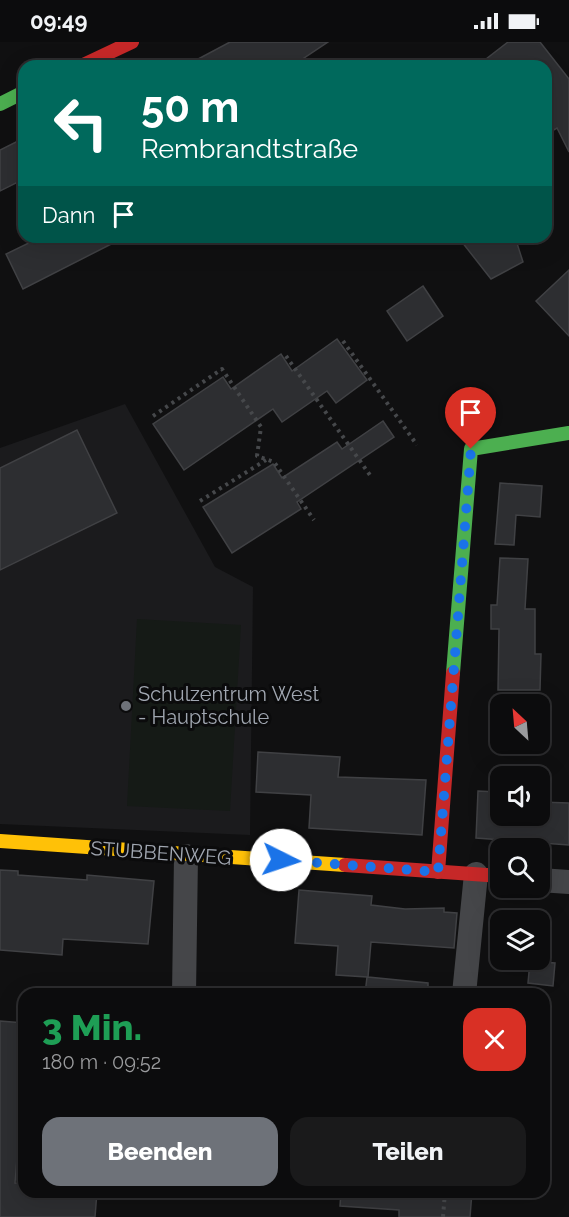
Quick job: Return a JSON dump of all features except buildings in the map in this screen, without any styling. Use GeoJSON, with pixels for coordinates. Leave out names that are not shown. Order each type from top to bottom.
{"type":"FeatureCollection","features":[{"type":"Feature","properties":{"kind":"street"},"geometry":{"type":"LineString","coordinates":[[94,60],[132,42]]}},
{"type":"Feature","properties":{"kind":"street"},"geometry":{"type":"LineString","coordinates":[[0,104],[18,95]]}},
{"type":"Feature","properties":{"kind":"street"},"geometry":{"type":"LineString","coordinates":[[438,872],[471,449],[569,432]]}},
{"type":"Feature","properties":{"kind":"street","name":"STUBBENWEG"},"geometry":{"type":"LineString","coordinates":[[0,841],[186,856],[490,875]]}},
{"type":"Feature","properties":{"kind":"street"},"geometry":{"type":"LineString","coordinates":[[184,988],[186,856]]}},
{"type":"Feature","properties":{"kind":"street"},"geometry":{"type":"LineString","coordinates":[[465,988],[476,874]]}},
{"type":"Feature","properties":{"kind":"street"},"geometry":{"type":"LineString","coordinates":[[550,881],[569,882]]}},
{"type":"Feature","properties":{"kind":"path"},"geometry":{"type":"LineString","coordinates":[[343,341],[417,445]]}},
{"type":"Feature","properties":{"kind":"path"},"geometry":{"type":"LineString","coordinates":[[286,356],[372,478]]}},
{"type":"Feature","properties":{"kind":"path"},"geometry":{"type":"LineString","coordinates":[[153,416],[222,369],[261,427],[257,456],[274,462],[314,520]]}},
{"type":"Feature","properties":{"kind":"path"},"geometry":{"type":"LineString","coordinates":[[201,501],[266,459]]}},
{"type":"Feature","properties":{"kind":"path"},"geometry":{"type":"LineString","coordinates":[[443,1217],[445,1198]]}},
{"type":"Feature","properties":{"kind":"shaded area","name":"Schulzentrum West - Hauptschule"},"geometry":{"type":"Polygon","coordinates":[[[125,404],[215,567],[253,587],[250,835],[0,824],[0,448],[125,404]]]}},
{"type":"Feature","properties":{"kind":"shaded area"},"geometry":{"type":"Polygon","coordinates":[[[137,619],[241,625],[230,811],[127,806],[137,619]]]}},
{"type":"Feature","properties":{"kind":"traffic: fast"},"geometry":{"type":"LineString","coordinates":[[0,104],[18,95]]}},
{"type":"Feature","properties":{"kind":"traffic: fast"},"geometry":{"type":"LineString","coordinates":[[453,673],[471,449],[569,433]]}},
{"type":"Feature","properties":{"kind":"traffic: slow"},"geometry":{"type":"LineString","coordinates":[[0,841],[345,865]]}},
{"type":"Feature","properties":{"kind":"traffic: jam"},"geometry":{"type":"LineString","coordinates":[[94,60],[132,42]]}},
{"type":"Feature","properties":{"kind":"traffic: jam"},"geometry":{"type":"LineString","coordinates":[[438,872],[453,673]]}},
{"type":"Feature","properties":{"kind":"traffic: jam"},"geometry":{"type":"LineString","coordinates":[[345,865],[490,875]]}},
{"type":"Feature","properties":{"kind":"place","name":"Schulzentrum West - Hauptschule"},"geometry":{"type":"Point","coordinates":[126,706]}},
{"type":"Feature","properties":{"kind":"route"},"geometry":{"type":"LineString","coordinates":[[281,860],[438,872],[471,449]]}}]}
